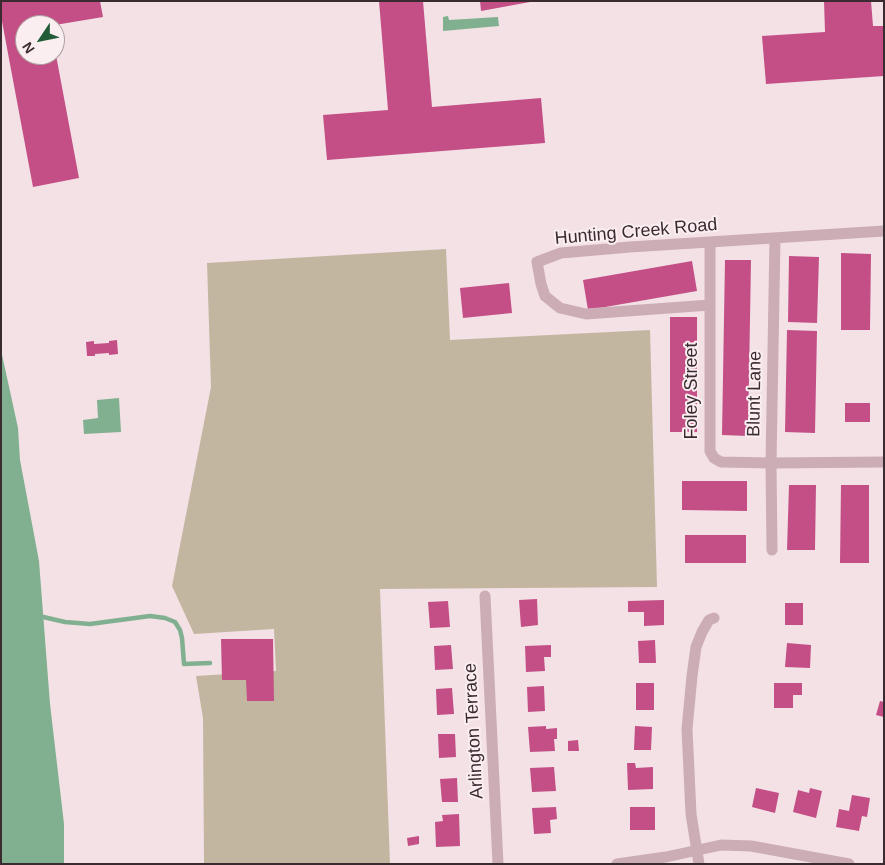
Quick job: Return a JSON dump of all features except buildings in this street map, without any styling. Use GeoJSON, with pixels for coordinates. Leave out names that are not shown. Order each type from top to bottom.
{"type":"FeatureCollection","features":[{"type":"Feature","properties":{"kind":"street","name":"Hunting Creek Road"},"geometry":{"type":"LineString","coordinates":[[710,305],[586,314],[560,308],[545,296],[538,262],[561,253],[884,231]]}},
{"type":"Feature","properties":{"kind":"street","name":"Blunt Lane"},"geometry":{"type":"LineString","coordinates":[[772,550],[771,463],[775,238]]}},
{"type":"Feature","properties":{"kind":"street","name":"Foley Street"},"geometry":{"type":"LineString","coordinates":[[710,242],[710,451],[714,458],[721,462],[884,462]]}},
{"type":"Feature","properties":{"kind":"street","name":"Arlington Terrace"},"geometry":{"type":"LineString","coordinates":[[485,596],[498,864]]}},
{"type":"Feature","properties":{"kind":"street"},"geometry":{"type":"LineString","coordinates":[[699,864],[691,814],[687,729],[696,647],[709,620],[714,618]]}},
{"type":"Feature","properties":{"kind":"street"},"geometry":{"type":"LineString","coordinates":[[617,864],[666,857],[721,845],[751,846],[849,864]]}},
{"type":"Feature","properties":{"kind":"shaded area"},"geometry":{"type":"Polygon","coordinates":[[[448,16],[449,20],[498,17],[499,26],[443,31],[443,17],[448,16]]]}},
{"type":"Feature","properties":{"kind":"shaded area"},"geometry":{"type":"Polygon","coordinates":[[[446,249],[450,340],[650,330],[657,587],[380,589],[390,864],[204,864],[203,718],[196,676],[276,671],[274,629],[194,634],[172,586],[211,387],[207,263],[446,249]]]}},
{"type":"Feature","properties":{"kind":"shaded area"},"geometry":{"type":"Polygon","coordinates":[[[1,350],[18,428],[20,460],[39,561],[50,704],[64,824],[64,864],[1,864],[1,350]]]}},
{"type":"Feature","properties":{"kind":"shaded area"},"geometry":{"type":"Polygon","coordinates":[[[119,398],[121,432],[84,434],[83,420],[98,418],[97,400],[119,398]]]}},
{"type":"Feature","properties":{"kind":"waterway"},"geometry":{"type":"LineString","coordinates":[[39,616],[65,622],[90,624],[150,616],[165,618],[175,622],[180,630],[184,664],[210,663]]}}]}
